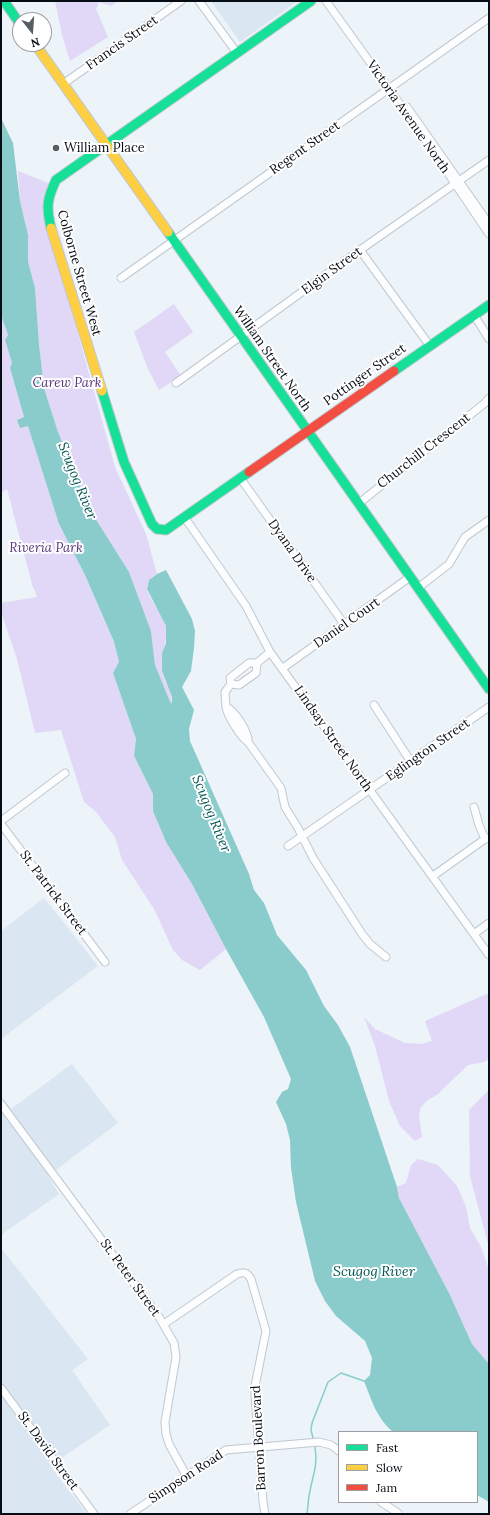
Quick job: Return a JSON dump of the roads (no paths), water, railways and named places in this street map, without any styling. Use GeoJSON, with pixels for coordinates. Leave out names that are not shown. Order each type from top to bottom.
{"type":"FeatureCollection","features":[{"type":"Feature","properties":{"kind":"street"},"geometry":{"type":"LineString","coordinates":[[4,1],[12,12]]}},
{"type":"Feature","properties":{"kind":"street","name":"Francis Street"},"geometry":{"type":"LineString","coordinates":[[63,84],[181,1]]}},
{"type":"Feature","properties":{"kind":"street"},"geometry":{"type":"LineString","coordinates":[[199,1],[237,53]]}},
{"type":"Feature","properties":{"kind":"street","name":"Colborne Street West"},"geometry":{"type":"LineString","coordinates":[[157,529],[152,524],[124,462],[78,317],[46,206],[48,197],[56,180],[311,1]]}},
{"type":"Feature","properties":{"kind":"street","name":"Victoria Avenue North"},"geometry":{"type":"LineString","coordinates":[[326,1],[359,43]]}},
{"type":"Feature","properties":{"kind":"street","name":"Victoria Avenue North"},"geometry":{"type":"LineString","coordinates":[[332,1],[359,43],[427,138],[489,234]]}},
{"type":"Feature","properties":{"kind":"street","name":"Regent Street"},"geometry":{"type":"LineString","coordinates":[[121,278],[489,18]]}},
{"type":"Feature","properties":{"kind":"street","name":"William Street North"},"geometry":{"type":"LineString","coordinates":[[41,52],[105,146],[489,689]]}},
{"type":"Feature","properties":{"kind":"street","name":"Elgin Street"},"geometry":{"type":"LineString","coordinates":[[176,383],[360,250],[489,160]]}},
{"type":"Feature","properties":{"kind":"street","name":"Victoria Avenue North"},"geometry":{"type":"LineString","coordinates":[[457,183],[489,224]]}},
{"type":"Feature","properties":{"kind":"street"},"geometry":{"type":"LineString","coordinates":[[360,250],[430,346]]}},
{"type":"Feature","properties":{"kind":"street","name":"Pottinger Street"},"geometry":{"type":"LineString","coordinates":[[157,529],[166,530],[185,518],[489,304]]}},
{"type":"Feature","properties":{"kind":"street"},"geometry":{"type":"LineString","coordinates":[[474,315],[489,339]]}},
{"type":"Feature","properties":{"kind":"street","name":"Churchill Crescent"},"geometry":{"type":"LineString","coordinates":[[358,504],[485,403],[489,398]]}},
{"type":"Feature","properties":{"kind":"street","name":"Dyana Drive"},"geometry":{"type":"LineString","coordinates":[[241,478],[344,624]]}},
{"type":"Feature","properties":{"kind":"street","name":"Lindsay Street North"},"geometry":{"type":"LineString","coordinates":[[185,518],[246,606],[270,652],[489,955]]}},
{"type":"Feature","properties":{"kind":"street"},"geometry":{"type":"LineString","coordinates":[[418,588],[449,564],[465,537],[489,520]]}},
{"type":"Feature","properties":{"kind":"street","name":"Daniel Court"},"geometry":{"type":"LineString","coordinates":[[283,668],[410,577]]}},
{"type":"Feature","properties":{"kind":"street"},"geometry":{"type":"LineString","coordinates":[[270,652],[257,663],[249,663],[230,678],[230,684],[225,692],[226,707],[231,709],[238,725],[248,737],[248,742],[281,788],[285,807],[313,858],[362,934],[373,947],[386,957]]}},
{"type":"Feature","properties":{"kind":"street"},"geometry":{"type":"LineString","coordinates":[[230,684],[239,685],[256,673],[257,663]]}},
{"type":"Feature","properties":{"kind":"street"},"geometry":{"type":"LineString","coordinates":[[374,705],[411,762]]}},
{"type":"Feature","properties":{"kind":"street","name":"Eglington Street"},"geometry":{"type":"LineString","coordinates":[[288,846],[489,707]]}},
{"type":"Feature","properties":{"kind":"street"},"geometry":{"type":"LineString","coordinates":[[1,821],[65,773]]}},
{"type":"Feature","properties":{"kind":"street"},"geometry":{"type":"LineString","coordinates":[[433,876],[487,839],[479,826],[474,807]]}},
{"type":"Feature","properties":{"kind":"street","name":"St. Patrick Street"},"geometry":{"type":"LineString","coordinates":[[1,824],[105,962]]}},
{"type":"Feature","properties":{"kind":"street"},"geometry":{"type":"LineString","coordinates":[[474,934],[489,923]]}},
{"type":"Feature","properties":{"kind":"street","name":"St. Peter Street"},"geometry":{"type":"LineString","coordinates":[[1,1104],[164,1324],[174,1343],[176,1357],[165,1422],[166,1434],[169,1444],[186,1475]]}},
{"type":"Feature","properties":{"kind":"street","name":"Barron Boulevard"},"geometry":{"type":"LineString","coordinates":[[164,1324],[237,1274],[244,1272],[248,1274],[251,1279],[266,1331],[255,1386],[258,1447],[265,1514]]}},
{"type":"Feature","properties":{"kind":"street","name":"St. David Street"},"geometry":{"type":"LineString","coordinates":[[1,1388],[94,1514]]}},
{"type":"Feature","properties":{"kind":"street","name":"Simpson Road"},"geometry":{"type":"LineString","coordinates":[[130,1514],[186,1475],[226,1450],[319,1442],[331,1445],[338,1450]]}},
{"type":"Feature","properties":{"kind":"street"},"geometry":{"type":"LineString","coordinates":[[383,1503],[398,1513]]}},
{"type":"Feature","properties":{"kind":"water","name":"Scugog River"},"geometry":{"type":"Polygon","coordinates":[[[1,118],[13,143],[20,201],[28,235],[28,261],[35,288],[44,388],[58,432],[90,510],[129,572],[151,631],[155,665],[171,704],[172,697],[162,671],[162,653],[166,643],[166,626],[147,589],[149,580],[166,570],[192,619],[195,631],[191,671],[182,687],[194,710],[189,729],[190,741],[249,874],[254,890],[264,903],[277,935],[306,970],[324,1006],[338,1025],[350,1047],[397,1187],[399,1198],[450,1295],[472,1344],[489,1364],[489,1502],[478,1496],[478,1431],[392,1431],[378,1415],[364,1381],[370,1375],[372,1358],[365,1341],[336,1316],[325,1301],[315,1281],[296,1202],[291,1168],[290,1140],[286,1124],[276,1102],[282,1092],[288,1089],[291,1079],[264,1017],[192,884],[166,842],[153,811],[153,794],[134,756],[136,739],[113,673],[119,662],[114,642],[85,575],[59,524],[28,426],[20,428],[17,420],[24,417],[10,368],[12,363],[5,340],[8,335],[2,318],[1,118]]]}},
{"type":"Feature","properties":{"kind":"waterway"},"geometry":{"type":"LineString","coordinates":[[313,1438],[311,1430],[312,1423],[328,1382],[341,1373],[364,1381]]}},
{"type":"Feature","properties":{"kind":"waterway"},"geometry":{"type":"LineString","coordinates":[[307,1514],[309,1494],[316,1465],[315,1447]]}},
{"type":"Feature","properties":{"kind":"place","name":"William Place"},"geometry":{"type":"Point","coordinates":[56,148]}},
{"type":"Feature","properties":{"kind":"park label","name":"Carew Park"},"geometry":{"type":"Point","coordinates":[67,383]}},
{"type":"Feature","properties":{"kind":"park label","name":"Riveria Park"},"geometry":{"type":"Point","coordinates":[46,548]}}]}
